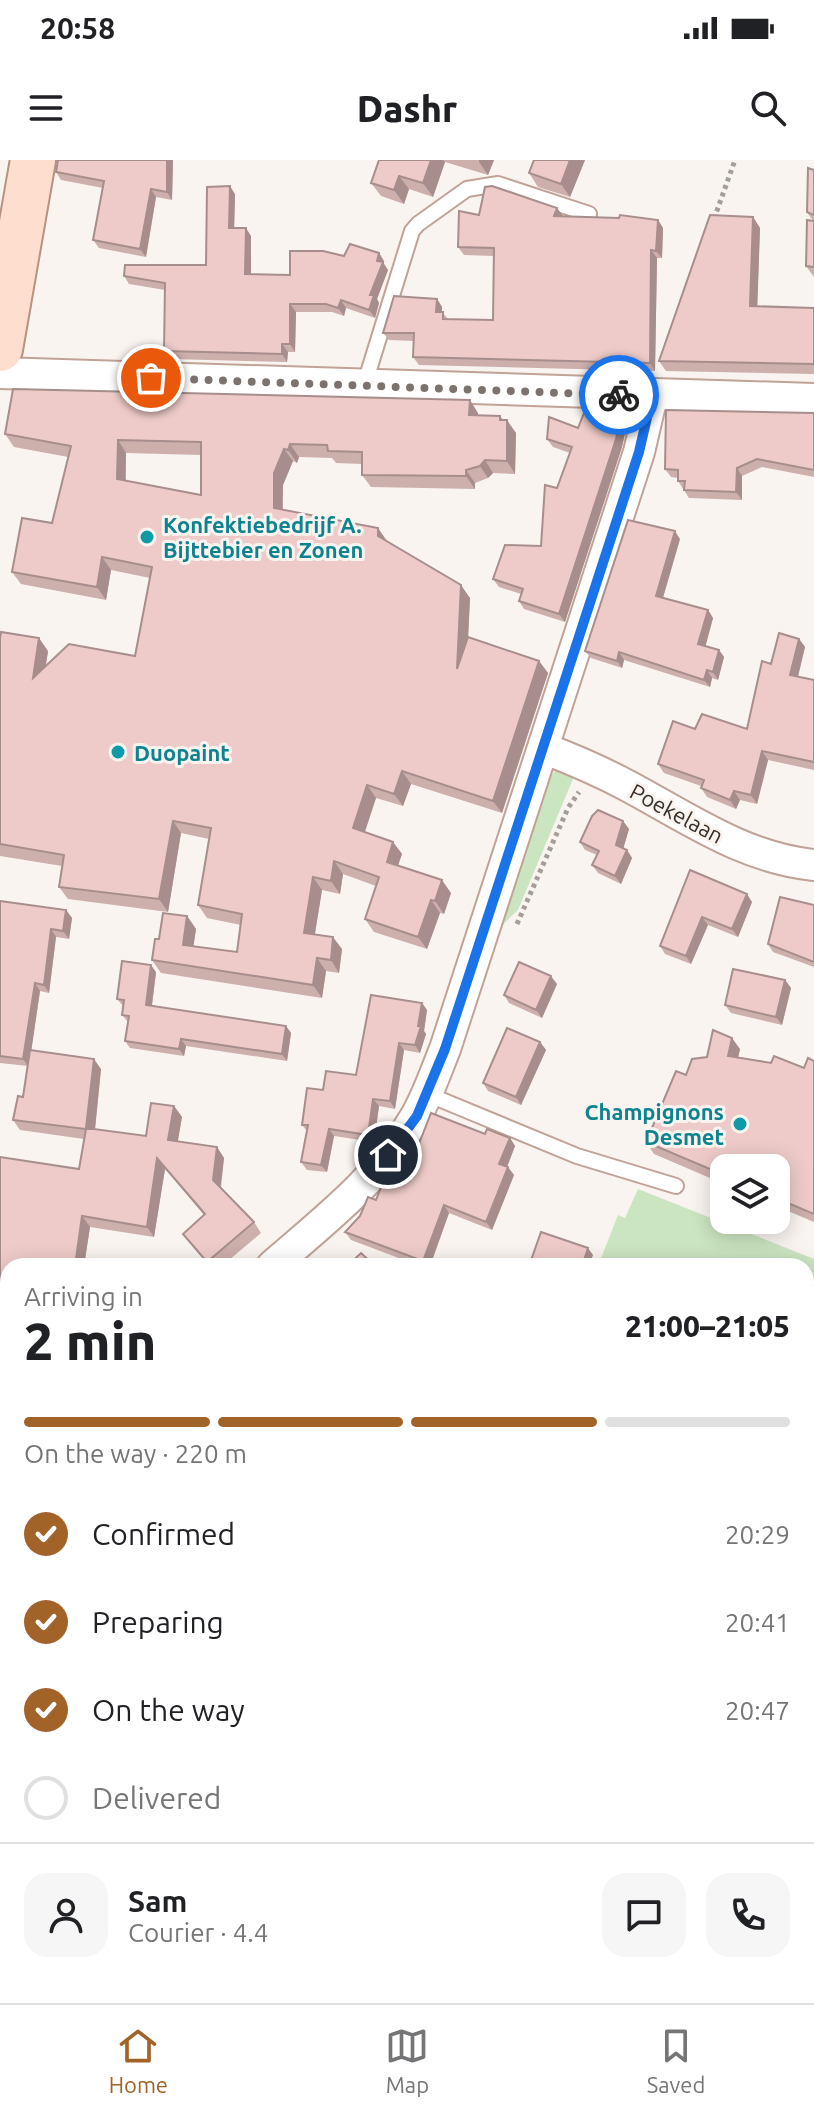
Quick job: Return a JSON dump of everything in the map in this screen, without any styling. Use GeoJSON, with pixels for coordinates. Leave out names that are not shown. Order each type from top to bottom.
{"type":"FeatureCollection","features":[{"type":"Feature","properties":{"kind":"main road"},"geometry":{"type":"LineString","coordinates":[[0,349],[33,160]]}},
{"type":"Feature","properties":{"kind":"street"},"geometry":{"type":"LineString","coordinates":[[0,373],[814,399]]}},
{"type":"Feature","properties":{"kind":"street"},"geometry":{"type":"LineString","coordinates":[[281,1258],[373,1175],[404,1136],[427,1094],[452,1026],[639,452],[652,396]]}},
{"type":"Feature","properties":{"kind":"street","name":"Poekelaan"},"geometry":{"type":"LineString","coordinates":[[543,748],[596,770],[747,850],[779,860],[814,865]]}},
{"type":"Feature","properties":{"kind":"lane"},"geometry":{"type":"LineString","coordinates":[[364,386],[412,231],[418,224],[467,189],[498,184],[589,214]]}},
{"type":"Feature","properties":{"kind":"lane"},"geometry":{"type":"LineString","coordinates":[[427,1094],[577,1156],[676,1186]]}},
{"type":"Feature","properties":{"kind":"path"},"geometry":{"type":"LineString","coordinates":[[709,234],[735,160]]}},
{"type":"Feature","properties":{"kind":"path"},"geometry":{"type":"LineString","coordinates":[[511,932],[568,808],[596,770]]}},
{"type":"Feature","properties":{"kind":"green space"},"geometry":{"type":"Polygon","coordinates":[[[561,769],[576,772],[518,910],[495,932],[545,782],[561,769]]]}},
{"type":"Feature","properties":{"kind":"green space"},"geometry":{"type":"Polygon","coordinates":[[[638,1189],[710,1218],[710,1234],[751,1234],[811,1258],[601,1258],[618,1215],[625,1218],[638,1189]]]}},
{"type":"Feature","properties":{"kind":"building"},"geometry":{"type":"Polygon","coordinates":[[[58,160],[167,160],[167,192],[151,189],[140,249],[93,240],[104,181],[56,172],[58,160]]]}},
{"type":"Feature","properties":{"kind":"building"},"geometry":{"type":"Polygon","coordinates":[[[379,160],[431,160],[423,183],[399,176],[394,190],[371,183],[379,160]]]}},
{"type":"Feature","properties":{"kind":"building"},"geometry":{"type":"Polygon","coordinates":[[[534,160],[570,160],[561,184],[529,173],[534,160]]]}},
{"type":"Feature","properties":{"kind":"building"},"geometry":{"type":"Polygon","coordinates":[[[808,168],[814,170],[814,215],[807,212],[808,168]]]}},
{"type":"Feature","properties":{"kind":"building"},"geometry":{"type":"Polygon","coordinates":[[[230,186],[229,228],[246,228],[245,274],[290,275],[290,251],[323,251],[344,256],[350,244],[379,253],[377,261],[383,262],[370,295],[374,295],[369,310],[341,300],[338,308],[326,304],[290,304],[290,344],[282,344],[282,354],[164,351],[165,283],[124,276],[125,265],[206,265],[207,187],[230,186]]]}},
{"type":"Feature","properties":{"kind":"building"},"geometry":{"type":"Polygon","coordinates":[[[492,186],[557,208],[554,216],[619,218],[620,215],[658,220],[656,251],[651,250],[650,363],[413,357],[414,333],[383,333],[394,296],[437,299],[436,312],[443,312],[443,319],[493,320],[494,248],[458,247],[459,211],[479,215],[485,187],[492,186]]]}},
{"type":"Feature","properties":{"kind":"building"},"geometry":{"type":"Polygon","coordinates":[[[710,215],[753,217],[750,306],[814,308],[814,364],[659,361],[710,215]]]}},
{"type":"Feature","properties":{"kind":"building"},"geometry":{"type":"Polygon","coordinates":[[[807,220],[814,221],[814,267],[806,266],[807,220]]]}},
{"type":"Feature","properties":{"kind":"building"},"geometry":{"type":"Polygon","coordinates":[[[13,389],[470,400],[469,415],[500,416],[500,420],[507,420],[507,461],[485,460],[480,466],[466,470],[466,476],[362,475],[362,452],[328,451],[327,445],[290,444],[288,450],[284,449],[274,473],[274,508],[378,528],[378,536],[461,585],[457,669],[468,637],[539,661],[493,801],[402,771],[394,794],[367,785],[353,828],[393,842],[387,862],[442,880],[418,937],[365,919],[379,877],[334,861],[331,881],[313,877],[304,933],[333,937],[331,960],[317,958],[313,985],[152,960],[163,913],[187,916],[183,945],[237,952],[242,914],[198,905],[211,828],[173,821],[159,899],[59,887],[64,855],[0,844],[1,632],[39,638],[33,678],[69,644],[135,656],[152,567],[102,557],[97,587],[12,572],[22,518],[52,523],[71,446],[5,434],[13,389]],[[118,440],[117,479],[201,495],[201,442],[118,440]]]}},
{"type":"Feature","properties":{"kind":"building"},"geometry":{"type":"Polygon","coordinates":[[[586,408],[610,408],[619,426],[559,614],[519,601],[523,589],[493,579],[505,545],[541,546],[545,485],[557,488],[572,447],[547,439],[549,417],[578,428],[586,408]]]}},
{"type":"Feature","properties":{"kind":"building"},"geometry":{"type":"Polygon","coordinates":[[[666,410],[814,413],[814,470],[757,459],[737,468],[736,492],[684,490],[685,481],[678,481],[678,470],[665,469],[666,410]]]}},
{"type":"Feature","properties":{"kind":"building"},"geometry":{"type":"Polygon","coordinates":[[[628,520],[675,531],[656,596],[708,610],[698,644],[719,650],[713,672],[707,670],[704,680],[619,652],[617,661],[585,651],[628,520]]]}},
{"type":"Feature","properties":{"kind":"building"},"geometry":{"type":"Polygon","coordinates":[[[779,633],[799,639],[790,675],[814,680],[814,762],[762,751],[751,795],[734,791],[730,800],[701,788],[704,780],[658,764],[673,721],[695,729],[702,714],[747,729],[762,661],[771,664],[779,633]]]}},
{"type":"Feature","properties":{"kind":"building"},"geometry":{"type":"Polygon","coordinates":[[[598,810],[623,821],[616,845],[627,850],[615,876],[592,865],[599,851],[580,842],[598,810]]]}},
{"type":"Feature","properties":{"kind":"building"},"geometry":{"type":"Polygon","coordinates":[[[690,870],[747,894],[732,929],[702,917],[686,956],[660,946],[690,870]]]}},
{"type":"Feature","properties":{"kind":"building"},"geometry":{"type":"Polygon","coordinates":[[[780,897],[814,905],[814,962],[768,944],[780,897]]]}},
{"type":"Feature","properties":{"kind":"building"},"geometry":{"type":"Polygon","coordinates":[[[0,901],[66,910],[63,931],[51,929],[44,985],[35,983],[23,1059],[0,1056],[0,901]]]}},
{"type":"Feature","properties":{"kind":"building"},"geometry":{"type":"Polygon","coordinates":[[[122,961],[151,965],[146,1005],[286,1026],[282,1054],[181,1039],[179,1049],[125,1041],[129,1016],[122,1015],[124,1000],[117,999],[122,961]]]}},
{"type":"Feature","properties":{"kind":"building"},"geometry":{"type":"Polygon","coordinates":[[[519,962],[551,976],[536,1010],[504,995],[519,962]]]}},
{"type":"Feature","properties":{"kind":"building"},"geometry":{"type":"Polygon","coordinates":[[[733,969],[785,980],[776,1017],[725,1005],[733,969]]]}},
{"type":"Feature","properties":{"kind":"building"},"geometry":{"type":"Polygon","coordinates":[[[371,995],[422,1003],[418,1026],[421,1026],[415,1045],[399,1043],[390,1101],[373,1099],[368,1135],[329,1129],[321,1165],[301,1162],[308,1125],[302,1125],[307,1088],[323,1090],[326,1071],[356,1075],[371,995]]]}},
{"type":"Feature","properties":{"kind":"building"},"geometry":{"type":"Polygon","coordinates":[[[507,1028],[540,1042],[516,1097],[483,1083],[507,1028]]]}},
{"type":"Feature","properties":{"kind":"building","name":"Champignons Desmet"},"geometry":{"type":"Polygon","coordinates":[[[713,1030],[732,1038],[728,1056],[771,1063],[774,1056],[804,1068],[808,1058],[814,1061],[814,1214],[790,1204],[790,1154],[710,1154],[710,1169],[646,1142],[676,1071],[686,1075],[692,1059],[707,1057],[713,1030]]]}},
{"type":"Feature","properties":{"kind":"building"},"geometry":{"type":"Polygon","coordinates":[[[30,1050],[94,1059],[86,1128],[146,1136],[151,1103],[174,1106],[168,1140],[217,1147],[213,1180],[254,1222],[212,1258],[204,1258],[183,1234],[205,1214],[157,1158],[147,1227],[82,1216],[76,1258],[0,1258],[0,1157],[79,1169],[86,1129],[13,1120],[18,1096],[23,1097],[30,1050]]]}},
{"type":"Feature","properties":{"kind":"building"},"geometry":{"type":"Polygon","coordinates":[[[431,1113],[485,1134],[487,1129],[510,1138],[499,1164],[508,1167],[486,1222],[444,1205],[424,1258],[415,1258],[345,1232],[360,1216],[368,1197],[376,1200],[383,1182],[394,1186],[407,1151],[415,1154],[431,1113]]]}},
{"type":"Feature","properties":{"kind":"building"},"geometry":{"type":"Polygon","coordinates":[[[541,1232],[588,1248],[585,1258],[532,1258],[541,1232]]]}},
{"type":"Feature","properties":{"kind":"way so far"},"geometry":{"type":"LineString","coordinates":[[151,378],[619,395]]}},
{"type":"Feature","properties":{"kind":"place","name":"Konfektiebedrijf A. Bijttebier en Zonen"},"geometry":{"type":"Point","coordinates":[147,537]}},
{"type":"Feature","properties":{"kind":"place","name":"Duopaint"},"geometry":{"type":"Point","coordinates":[118,752]}},
{"type":"Feature","properties":{"kind":"place","name":"Champignons Desmet"},"geometry":{"type":"Point","coordinates":[740,1124]}},
{"type":"Feature","properties":{"kind":"route"},"geometry":{"type":"LineString","coordinates":[[388,1155],[417,1116],[445,1049],[639,452],[652,396],[619,395]]}}]}
